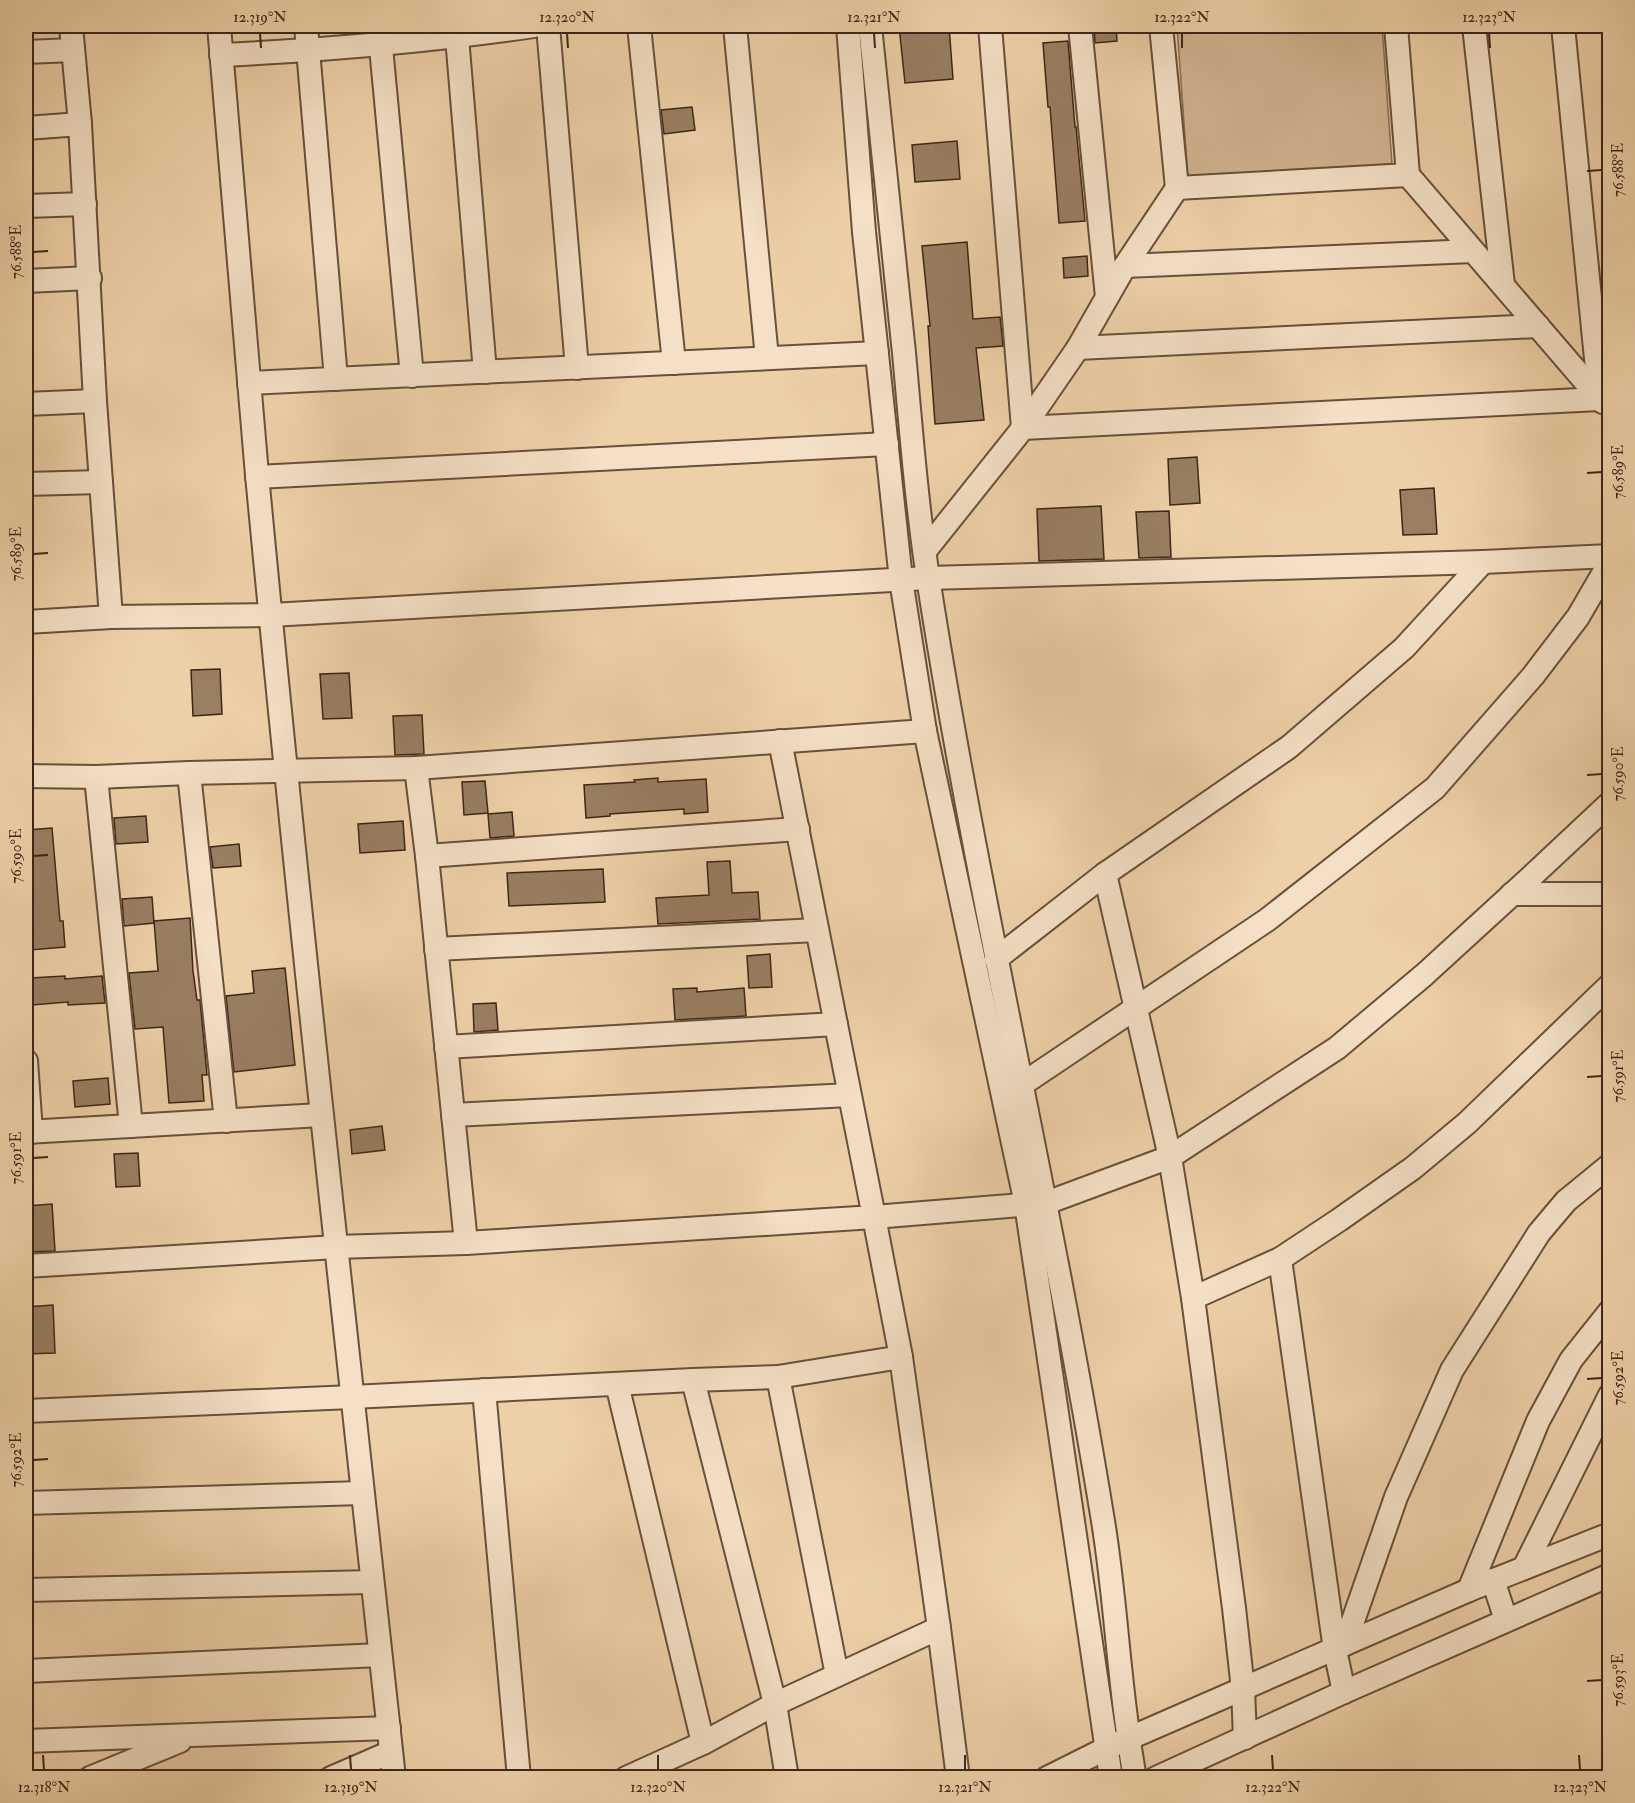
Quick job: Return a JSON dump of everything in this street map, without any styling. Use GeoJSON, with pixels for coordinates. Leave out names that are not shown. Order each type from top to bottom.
{"type":"FeatureCollection","features":[{"type":"Feature","properties":{"kind":"street"},"geometry":{"type":"LineString","coordinates":[[71,26],[80,124],[95,402],[111,617]]}},
{"type":"Feature","properties":{"kind":"street"},"geometry":{"type":"LineString","coordinates":[[219,26],[257,477],[286,771],[321,1115],[394,1778]]}},
{"type":"Feature","properties":{"kind":"street"},"geometry":{"type":"LineString","coordinates":[[306,26],[336,379]]}},
{"type":"Feature","properties":{"kind":"street"},"geometry":{"type":"LineString","coordinates":[[221,54],[309,51],[380,34],[457,37],[534,26]]}},
{"type":"Feature","properties":{"kind":"street"},"geometry":{"type":"LineString","coordinates":[[548,26],[577,368]]}},
{"type":"Feature","properties":{"kind":"street"},"geometry":{"type":"LineString","coordinates":[[639,26],[674,363]]}},
{"type":"Feature","properties":{"kind":"street"},"geometry":{"type":"LineString","coordinates":[[735,26],[767,358]]}},
{"type":"Feature","properties":{"kind":"street"},"geometry":{"type":"LineString","coordinates":[[848,26],[864,232],[901,580],[926,731],[1036,1203],[1104,1525],[1128,1739],[1135,1778]]}},
{"type":"Feature","properties":{"kind":"street"},"geometry":{"type":"LineString","coordinates":[[870,26],[928,578],[954,734],[1022,1085],[1111,1778]]}},
{"type":"Feature","properties":{"kind":"street"},"geometry":{"type":"LineString","coordinates":[[990,26],[1023,428]]}},
{"type":"Feature","properties":{"kind":"street"},"geometry":{"type":"LineString","coordinates":[[1080,26],[1107,297]]}},
{"type":"Feature","properties":{"kind":"street"},"geometry":{"type":"LineString","coordinates":[[925,551],[1023,428],[1078,348],[1125,266],[1178,188],[1161,26]]}},
{"type":"Feature","properties":{"kind":"street"},"geometry":{"type":"LineString","coordinates":[[1396,26],[1408,175],[1605,404]]}},
{"type":"Feature","properties":{"kind":"street"},"geometry":{"type":"LineString","coordinates":[[1474,26],[1503,285]]}},
{"type":"Feature","properties":{"kind":"street"},"geometry":{"type":"LineString","coordinates":[[1563,26],[1605,404]]}},
{"type":"Feature","properties":{"kind":"street"},"geometry":{"type":"LineString","coordinates":[[380,34],[412,375]]}},
{"type":"Feature","properties":{"kind":"street"},"geometry":{"type":"LineString","coordinates":[[457,37],[485,372]]}},
{"type":"Feature","properties":{"kind":"street"},"geometry":{"type":"LineString","coordinates":[[26,52],[73,50]]}},
{"type":"Feature","properties":{"kind":"street"},"geometry":{"type":"LineString","coordinates":[[26,128],[80,124]]}},
{"type":"Feature","properties":{"kind":"street"},"geometry":{"type":"LineString","coordinates":[[1178,188],[1408,175]]}},
{"type":"Feature","properties":{"kind":"street"},"geometry":{"type":"LineString","coordinates":[[26,206],[84,204]]}},
{"type":"Feature","properties":{"kind":"street"},"geometry":{"type":"LineString","coordinates":[[1125,266],[1473,251]]}},
{"type":"Feature","properties":{"kind":"street"},"geometry":{"type":"LineString","coordinates":[[26,281],[90,278]]}},
{"type":"Feature","properties":{"kind":"street"},"geometry":{"type":"LineString","coordinates":[[1078,348],[1538,326]]}},
{"type":"Feature","properties":{"kind":"street"},"geometry":{"type":"LineString","coordinates":[[249,383],[877,353]]}},
{"type":"Feature","properties":{"kind":"street"},"geometry":{"type":"LineString","coordinates":[[26,404],[95,402]]}},
{"type":"Feature","properties":{"kind":"street"},"geometry":{"type":"LineString","coordinates":[[1023,428],[1605,404]]}},
{"type":"Feature","properties":{"kind":"street"},"geometry":{"type":"LineString","coordinates":[[257,477],[887,444]]}},
{"type":"Feature","properties":{"kind":"street"},"geometry":{"type":"LineString","coordinates":[[26,484],[101,482]]}},
{"type":"Feature","properties":{"kind":"street"},"geometry":{"type":"LineString","coordinates":[[26,622],[111,617],[271,615],[928,578],[1483,562],[1610,556]]}},
{"type":"Feature","properties":{"kind":"street"},"geometry":{"type":"LineString","coordinates":[[996,959],[1105,874],[1289,747],[1404,648],[1483,562]]}},
{"type":"Feature","properties":{"kind":"street"},"geometry":{"type":"LineString","coordinates":[[1022,1085],[1267,920],[1435,788],[1533,676],[1578,617],[1610,562]]}},
{"type":"Feature","properties":{"kind":"street"},"geometry":{"type":"LineString","coordinates":[[26,776],[96,777],[416,768],[926,731]]}},
{"type":"Feature","properties":{"kind":"street"},"geometry":{"type":"LineString","coordinates":[[780,741],[901,1357],[958,1778]]}},
{"type":"Feature","properties":{"kind":"street"},"geometry":{"type":"LineString","coordinates":[[416,768],[466,1243]]}},
{"type":"Feature","properties":{"kind":"street"},"geometry":{"type":"LineString","coordinates":[[189,773],[226,1121]]}},
{"type":"Feature","properties":{"kind":"street"},"geometry":{"type":"LineString","coordinates":[[96,777],[131,1126]]}},
{"type":"Feature","properties":{"kind":"street"},"geometry":{"type":"LineString","coordinates":[[26,1266],[336,1247],[466,1243],[874,1217],[1036,1203],[1170,1157],[1337,1048],[1425,975],[1607,807]]}},
{"type":"Feature","properties":{"kind":"street"},"geometry":{"type":"LineString","coordinates":[[427,856],[798,830]]}},
{"type":"Feature","properties":{"kind":"street"},"geometry":{"type":"LineString","coordinates":[[1105,874],[1170,1157],[1193,1298],[1243,1689],[1245,1738]]}},
{"type":"Feature","properties":{"kind":"street"},"geometry":{"type":"LineString","coordinates":[[1512,894],[1610,894]]}},
{"type":"Feature","properties":{"kind":"street"},"geometry":{"type":"LineString","coordinates":[[436,949],[817,930]]}},
{"type":"Feature","properties":{"kind":"street"},"geometry":{"type":"LineString","coordinates":[[1193,1298],[1280,1259],[1413,1167],[1467,1123],[1610,985]]}},
{"type":"Feature","properties":{"kind":"street"},"geometry":{"type":"LineString","coordinates":[[446,1047],[836,1024]]}},
{"type":"Feature","properties":{"kind":"street"},"geometry":{"type":"LineString","coordinates":[[26,1061],[28,1132],[321,1115]]}},
{"type":"Feature","properties":{"kind":"street"},"geometry":{"type":"LineString","coordinates":[[453,1115],[849,1095]]}},
{"type":"Feature","properties":{"kind":"street"},"geometry":{"type":"LineString","coordinates":[[1340,1647],[1396,1497],[1452,1370],[1539,1233],[1566,1201],[1610,1165]]}},
{"type":"Feature","properties":{"kind":"street"},"geometry":{"type":"LineString","coordinates":[[1280,1259],[1340,1647],[1344,1692]]}},
{"type":"Feature","properties":{"kind":"street"},"geometry":{"type":"LineString","coordinates":[[1469,1590],[1538,1421],[1571,1360],[1610,1311]]}},
{"type":"Feature","properties":{"kind":"street"},"geometry":{"type":"LineString","coordinates":[[26,1411],[778,1377],[901,1357]]}},
{"type":"Feature","properties":{"kind":"street"},"geometry":{"type":"LineString","coordinates":[[778,1377],[837,1676]]}},
{"type":"Feature","properties":{"kind":"street"},"geometry":{"type":"LineString","coordinates":[[693,1380],[775,1704],[787,1778]]}},
{"type":"Feature","properties":{"kind":"street"},"geometry":{"type":"LineString","coordinates":[[617,1384],[703,1743]]}},
{"type":"Feature","properties":{"kind":"street"},"geometry":{"type":"LineString","coordinates":[[484,1390],[519,1778]]}},
{"type":"Feature","properties":{"kind":"street"},"geometry":{"type":"LineString","coordinates":[[1524,1568],[1610,1395]]}},
{"type":"Feature","properties":{"kind":"street"},"geometry":{"type":"LineString","coordinates":[[26,1503],[362,1493]]}},
{"type":"Feature","properties":{"kind":"street"},"geometry":{"type":"LineString","coordinates":[[1047,1778],[1107,1748],[1469,1590],[1610,1534]]}},
{"type":"Feature","properties":{"kind":"street"},"geometry":{"type":"LineString","coordinates":[[1156,1778],[1610,1575]]}},
{"type":"Feature","properties":{"kind":"street"},"geometry":{"type":"LineString","coordinates":[[1493,1580],[1506,1620]]}},
{"type":"Feature","properties":{"kind":"street"},"geometry":{"type":"LineString","coordinates":[[26,1590],[372,1582]]}},
{"type":"Feature","properties":{"kind":"street"},"geometry":{"type":"LineString","coordinates":[[626,1778],[703,1743],[775,1704],[939,1628]]}},
{"type":"Feature","properties":{"kind":"street"},"geometry":{"type":"LineString","coordinates":[[26,1671],[380,1655]]}},
{"type":"Feature","properties":{"kind":"street"},"geometry":{"type":"LineString","coordinates":[[26,1741],[388,1728]]}},
{"type":"Feature","properties":{"kind":"street"},"geometry":{"type":"LineString","coordinates":[[90,1778],[194,1735]]}},
{"type":"Feature","properties":{"kind":"street"},"geometry":{"type":"LineString","coordinates":[[331,1778],[391,1752]]}},
{"type":"Feature","properties":{"kind":"shaded area"},"geometry":{"type":"Polygon","coordinates":[[[1177,26],[1382,26],[1392,164],[1188,179],[1177,26]]]}},
{"type":"Feature","properties":{"kind":"building"},"geometry":{"type":"Polygon","coordinates":[[[899,26],[949,26],[953,79],[905,83],[899,26]]]}},
{"type":"Feature","properties":{"kind":"building"},"geometry":{"type":"Polygon","coordinates":[[[1094,26],[1116,26],[1117,41],[1095,43],[1094,26]]]}},
{"type":"Feature","properties":{"kind":"building"},"geometry":{"type":"Polygon","coordinates":[[[1068,41],[1085,221],[1059,223],[1043,43],[1068,41]]]}},
{"type":"Feature","properties":{"kind":"building"},"geometry":{"type":"Polygon","coordinates":[[[692,107],[695,130],[664,134],[661,110],[692,107]]]}},
{"type":"Feature","properties":{"kind":"building"},"geometry":{"type":"Polygon","coordinates":[[[957,141],[960,179],[915,182],[912,145],[957,141]]]}},
{"type":"Feature","properties":{"kind":"building"},"geometry":{"type":"Polygon","coordinates":[[[967,242],[973,319],[1000,317],[1003,346],[976,348],[984,420],[935,424],[928,326],[930,326],[922,246],[967,242]]]}},
{"type":"Feature","properties":{"kind":"building"},"geometry":{"type":"Polygon","coordinates":[[[1087,256],[1088,276],[1064,278],[1063,258],[1087,256]]]}},
{"type":"Feature","properties":{"kind":"building"},"geometry":{"type":"Polygon","coordinates":[[[1197,457],[1200,503],[1170,505],[1168,459],[1197,457]]]}},
{"type":"Feature","properties":{"kind":"building"},"geometry":{"type":"Polygon","coordinates":[[[1434,488],[1437,534],[1403,535],[1400,490],[1434,488]]]}},
{"type":"Feature","properties":{"kind":"building"},"geometry":{"type":"Polygon","coordinates":[[[1101,506],[1104,559],[1039,561],[1037,509],[1101,506]]]}},
{"type":"Feature","properties":{"kind":"building"},"geometry":{"type":"Polygon","coordinates":[[[1169,511],[1171,557],[1139,558],[1136,512],[1169,511]]]}},
{"type":"Feature","properties":{"kind":"building"},"geometry":{"type":"Polygon","coordinates":[[[220,669],[222,714],[193,716],[191,670],[220,669]]]}},
{"type":"Feature","properties":{"kind":"building"},"geometry":{"type":"Polygon","coordinates":[[[349,673],[352,718],[323,719],[320,674],[349,673]]]}},
{"type":"Feature","properties":{"kind":"building"},"geometry":{"type":"Polygon","coordinates":[[[422,715],[424,754],[395,755],[393,716],[422,715]]]}},
{"type":"Feature","properties":{"kind":"building"},"geometry":{"type":"Polygon","coordinates":[[[658,778],[658,782],[706,779],[708,812],[684,814],[684,809],[586,818],[584,785],[635,782],[634,780],[658,778]]]}},
{"type":"Feature","properties":{"kind":"building"},"geometry":{"type":"Polygon","coordinates":[[[485,781],[488,813],[464,815],[462,782],[485,781]]]}},
{"type":"Feature","properties":{"kind":"building"},"geometry":{"type":"Polygon","coordinates":[[[512,812],[514,836],[490,838],[488,814],[512,812]]]}},
{"type":"Feature","properties":{"kind":"building"},"geometry":{"type":"Polygon","coordinates":[[[146,816],[148,842],[116,844],[114,818],[146,816]]]}},
{"type":"Feature","properties":{"kind":"building"},"geometry":{"type":"Polygon","coordinates":[[[403,821],[405,850],[360,853],[358,824],[403,821]]]}},
{"type":"Feature","properties":{"kind":"building"},"geometry":{"type":"Polygon","coordinates":[[[52,828],[60,921],[63,921],[65,947],[30,950],[26,908],[26,830],[52,828]]]}},
{"type":"Feature","properties":{"kind":"building"},"geometry":{"type":"Polygon","coordinates":[[[239,844],[241,866],[213,868],[210,847],[239,844]]]}},
{"type":"Feature","properties":{"kind":"building"},"geometry":{"type":"Polygon","coordinates":[[[730,861],[732,893],[758,892],[760,919],[658,924],[656,898],[709,895],[707,862],[730,861]]]}},
{"type":"Feature","properties":{"kind":"building"},"geometry":{"type":"Polygon","coordinates":[[[603,869],[605,902],[509,906],[507,873],[603,869]]]}},
{"type":"Feature","properties":{"kind":"building"},"geometry":{"type":"Polygon","coordinates":[[[152,897],[154,923],[124,926],[122,899],[152,897]]]}},
{"type":"Feature","properties":{"kind":"building"},"geometry":{"type":"Polygon","coordinates":[[[190,918],[193,971],[197,1000],[200,1000],[207,1075],[202,1075],[204,1101],[169,1103],[163,1027],[135,1029],[129,973],[158,971],[154,921],[190,918]]]}},
{"type":"Feature","properties":{"kind":"building"},"geometry":{"type":"Polygon","coordinates":[[[770,954],[772,987],[749,988],[747,956],[770,954]]]}},
{"type":"Feature","properties":{"kind":"building"},"geometry":{"type":"Polygon","coordinates":[[[285,968],[295,1065],[234,1072],[226,996],[254,993],[252,971],[285,968]]]}},
{"type":"Feature","properties":{"kind":"building"},"geometry":{"type":"Polygon","coordinates":[[[65,976],[65,979],[102,976],[105,1003],[68,1005],[68,1002],[32,1005],[30,978],[65,976]]]}},
{"type":"Feature","properties":{"kind":"building"},"geometry":{"type":"Polygon","coordinates":[[[697,988],[697,992],[744,988],[746,1016],[675,1020],[673,989],[697,988]]]}},
{"type":"Feature","properties":{"kind":"building"},"geometry":{"type":"Polygon","coordinates":[[[496,1003],[498,1030],[474,1032],[473,1004],[496,1003]]]}},
{"type":"Feature","properties":{"kind":"building"},"geometry":{"type":"Polygon","coordinates":[[[108,1078],[110,1104],[75,1107],[73,1081],[108,1078]]]}},
{"type":"Feature","properties":{"kind":"building"},"geometry":{"type":"Polygon","coordinates":[[[382,1126],[385,1150],[352,1154],[350,1130],[382,1126]]]}},
{"type":"Feature","properties":{"kind":"building"},"geometry":{"type":"Polygon","coordinates":[[[138,1153],[140,1186],[116,1187],[114,1154],[138,1153]]]}},
{"type":"Feature","properties":{"kind":"building"},"geometry":{"type":"Polygon","coordinates":[[[52,1204],[55,1251],[26,1252],[26,1206],[52,1204]]]}},
{"type":"Feature","properties":{"kind":"building"},"geometry":{"type":"Polygon","coordinates":[[[53,1305],[55,1353],[26,1354],[26,1307],[53,1305]]]}}]}
